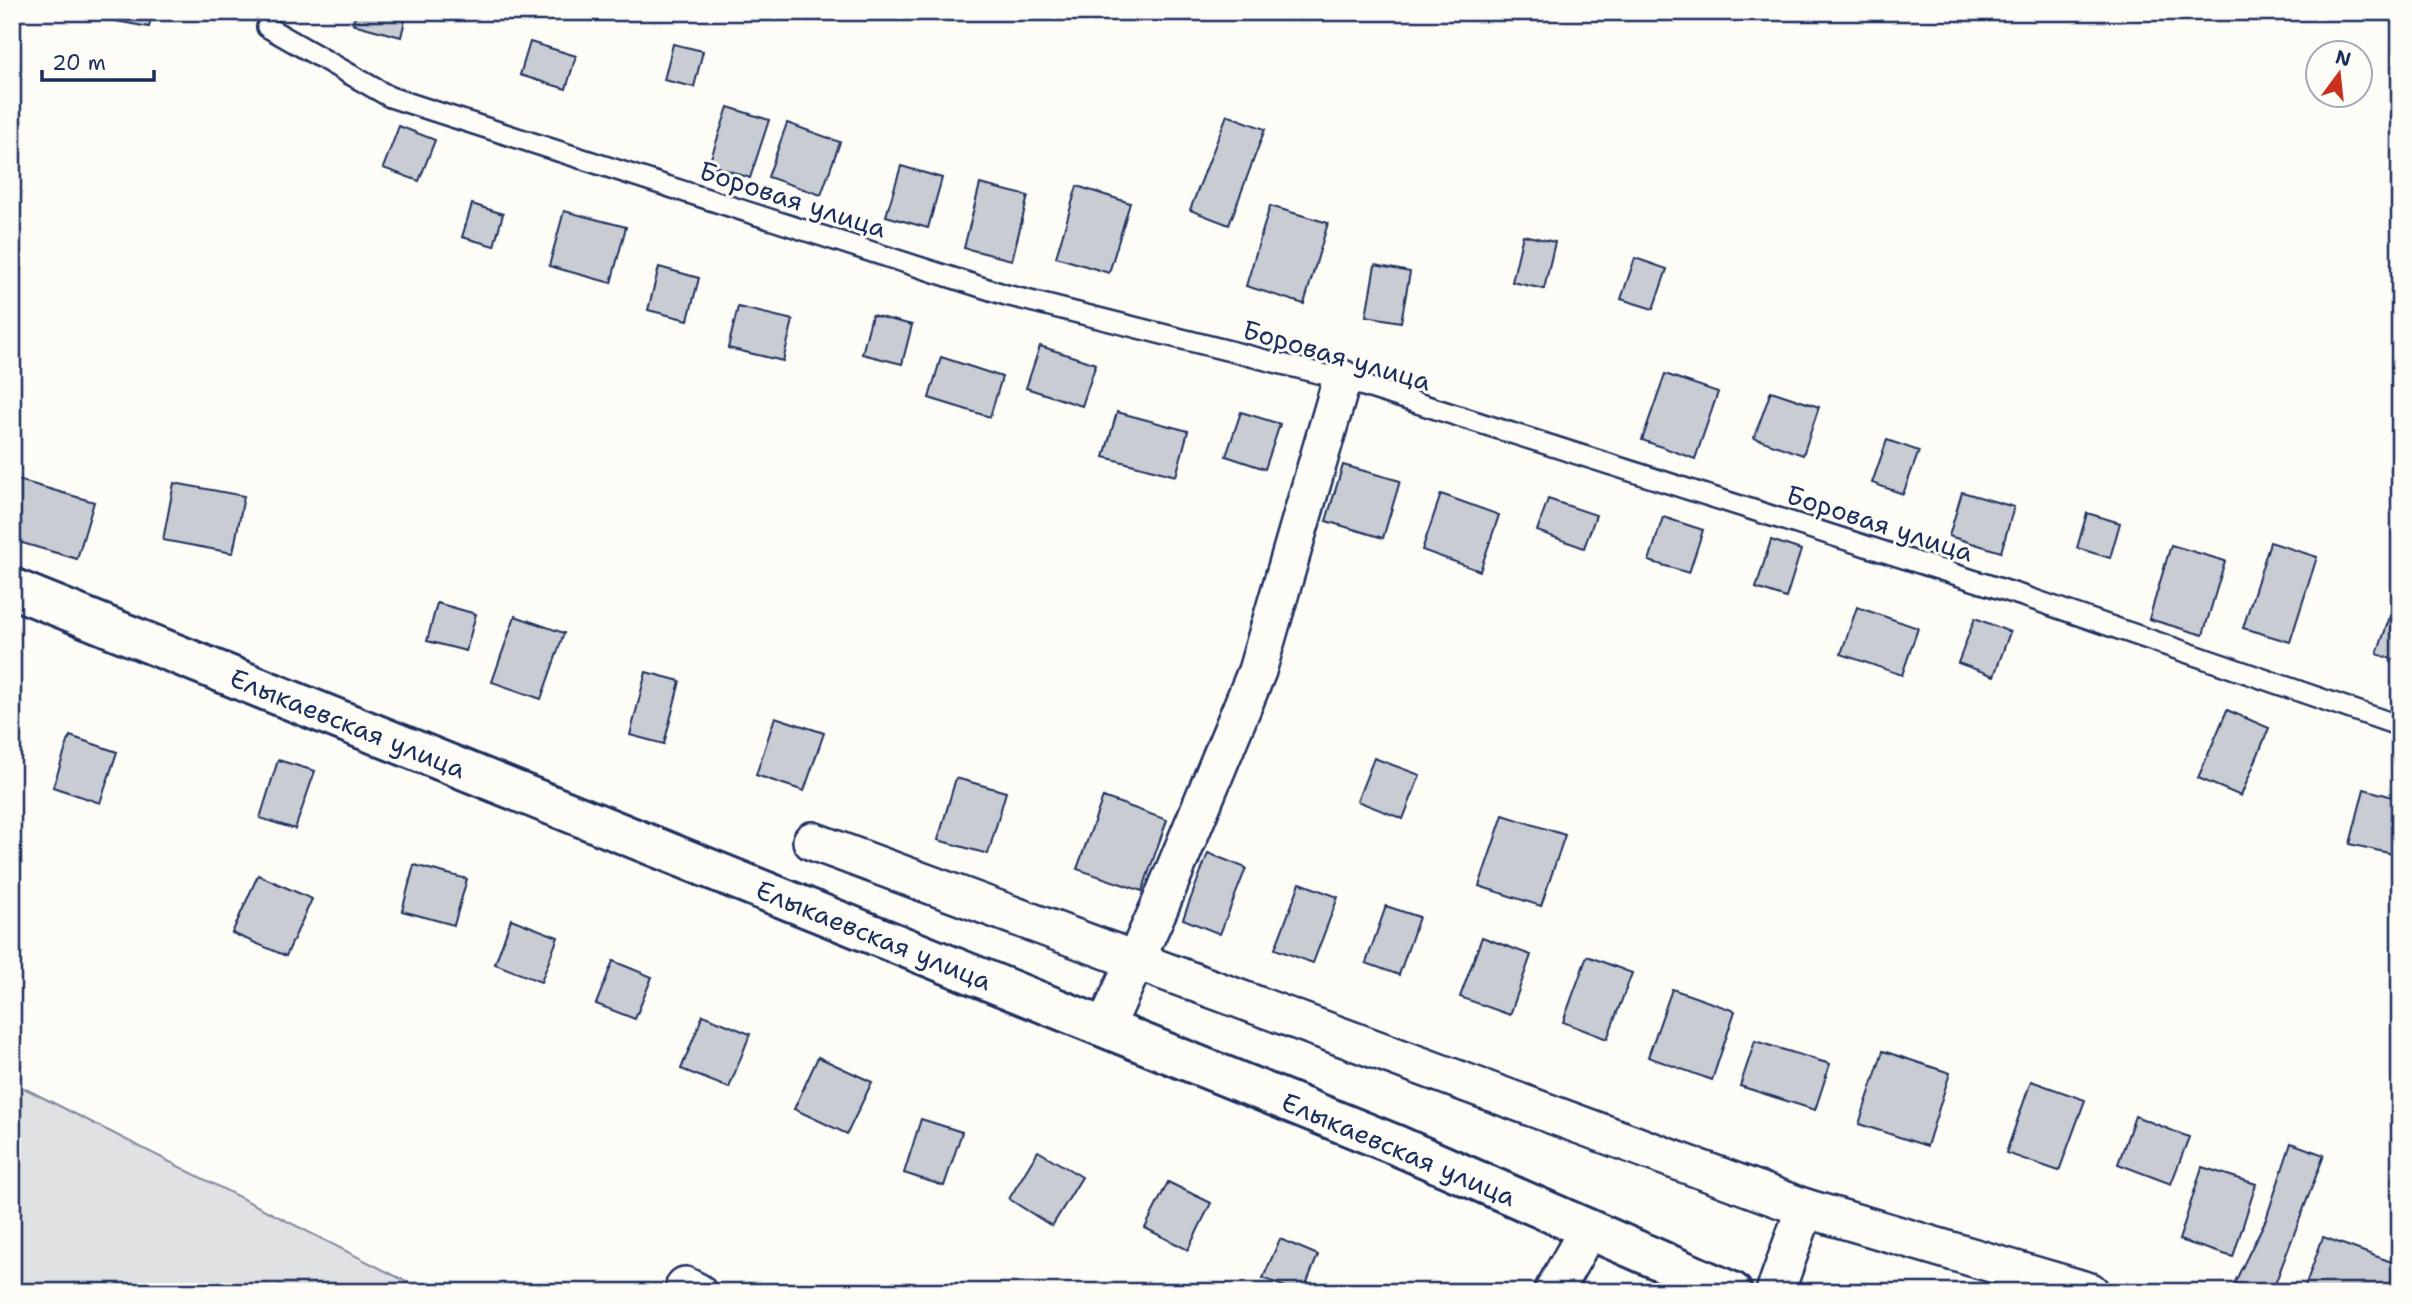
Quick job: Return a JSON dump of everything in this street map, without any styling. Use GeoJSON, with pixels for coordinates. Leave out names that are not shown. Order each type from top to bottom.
{"type":"FeatureCollection","features":[{"type":"Feature","properties":{"kind":"street"},"geometry":{"type":"LineString","coordinates":[[1105,1028],[1159,908],[1257,671],[1342,379]]}},
{"type":"Feature","properties":{"kind":"street","name":"Елыкаевская улица"},"geometry":{"type":"LineString","coordinates":[[12,588],[1396,1145],[1731,1292]]}},
{"type":"Feature","properties":{"kind":"street"},"geometry":{"type":"LineString","coordinates":[[812,841],[1805,1208],[2090,1292]]}},
{"type":"Feature","properties":{"kind":"street"},"geometry":{"type":"LineString","coordinates":[[1775,1292],[1805,1208]]}},
{"type":"Feature","properties":{"kind":"street"},"geometry":{"type":"LineString","coordinates":[[1553,1292],[1588,1230]]}},
{"type":"Feature","properties":{"kind":"lane","name":"Боровая улица"},"geometry":{"type":"LineString","coordinates":[[267,27],[390,97],[1006,295],[1342,379],[2026,597],[2400,726]]}},
{"type":"Feature","properties":{"kind":"shaded area"},"geometry":{"type":"Polygon","coordinates":[[[12,1082],[427,1292],[12,1292],[12,1082]]]}},
{"type":"Feature","properties":{"kind":"building"},"geometry":{"type":"Polygon","coordinates":[[[112,12],[152,12],[149,27],[110,20],[112,12]]]}},
{"type":"Feature","properties":{"kind":"building"},"geometry":{"type":"Polygon","coordinates":[[[356,12],[407,12],[401,37],[353,24],[356,12]]]}},
{"type":"Feature","properties":{"kind":"building"},"geometry":{"type":"Polygon","coordinates":[[[530,42],[576,56],[566,89],[520,75],[530,42]]]}},
{"type":"Feature","properties":{"kind":"building"},"geometry":{"type":"Polygon","coordinates":[[[673,44],[703,51],[694,87],[664,80],[673,44]]]}},
{"type":"Feature","properties":{"kind":"building"},"geometry":{"type":"Polygon","coordinates":[[[728,107],[769,120],[750,178],[709,164],[728,107]]]}},
{"type":"Feature","properties":{"kind":"building"},"geometry":{"type":"Polygon","coordinates":[[[1227,115],[1265,129],[1229,225],[1190,210],[1227,115]]]}},
{"type":"Feature","properties":{"kind":"building"},"geometry":{"type":"Polygon","coordinates":[[[787,123],[840,142],[821,195],[768,177],[787,123]]]}},
{"type":"Feature","properties":{"kind":"building"},"geometry":{"type":"Polygon","coordinates":[[[399,126],[435,140],[419,181],[383,168],[399,126]]]}},
{"type":"Feature","properties":{"kind":"building"},"geometry":{"type":"Polygon","coordinates":[[[901,166],[942,178],[928,228],[886,216],[901,166]]]}},
{"type":"Feature","properties":{"kind":"building"},"geometry":{"type":"Polygon","coordinates":[[[980,184],[1028,196],[1012,260],[964,248],[980,184]]]}},
{"type":"Feature","properties":{"kind":"building"},"geometry":{"type":"Polygon","coordinates":[[[1077,186],[1130,203],[1109,273],[1056,257],[1077,186]]]}},
{"type":"Feature","properties":{"kind":"building"},"geometry":{"type":"Polygon","coordinates":[[[472,204],[503,214],[494,246],[462,237],[472,204]]]}},
{"type":"Feature","properties":{"kind":"building"},"geometry":{"type":"Polygon","coordinates":[[[1270,206],[1328,223],[1304,304],[1246,286],[1270,206]]]}},
{"type":"Feature","properties":{"kind":"building"},"geometry":{"type":"Polygon","coordinates":[[[564,211],[626,227],[611,283],[549,266],[564,211]]]}},
{"type":"Feature","properties":{"kind":"building"},"geometry":{"type":"Polygon","coordinates":[[[1523,235],[1555,242],[1544,289],[1512,282],[1523,235]]]}},
{"type":"Feature","properties":{"kind":"building"},"geometry":{"type":"Polygon","coordinates":[[[1635,258],[1667,269],[1653,309],[1621,299],[1635,258]]]}},
{"type":"Feature","properties":{"kind":"building"},"geometry":{"type":"Polygon","coordinates":[[[1375,265],[1410,272],[1401,322],[1366,316],[1375,265]]]}},
{"type":"Feature","properties":{"kind":"building"},"geometry":{"type":"Polygon","coordinates":[[[659,267],[699,278],[688,320],[648,310],[659,267]]]}},
{"type":"Feature","properties":{"kind":"building"},"geometry":{"type":"Polygon","coordinates":[[[738,307],[793,320],[783,361],[728,348],[738,307]]]}},
{"type":"Feature","properties":{"kind":"building"},"geometry":{"type":"Polygon","coordinates":[[[872,315],[912,325],[902,364],[862,354],[872,315]]]}},
{"type":"Feature","properties":{"kind":"building"},"geometry":{"type":"Polygon","coordinates":[[[1040,346],[1096,364],[1082,406],[1026,388],[1040,346]]]}},
{"type":"Feature","properties":{"kind":"building"},"geometry":{"type":"Polygon","coordinates":[[[941,357],[1002,377],[990,417],[929,398],[941,357]]]}},
{"type":"Feature","properties":{"kind":"building"},"geometry":{"type":"Polygon","coordinates":[[[1665,374],[1718,392],[1695,459],[1642,440],[1665,374]]]}},
{"type":"Feature","properties":{"kind":"building"},"geometry":{"type":"Polygon","coordinates":[[[1771,391],[1819,407],[1803,455],[1754,438],[1771,391]]]}},
{"type":"Feature","properties":{"kind":"building"},"geometry":{"type":"Polygon","coordinates":[[[1117,412],[1188,431],[1176,476],[1104,457],[1117,412]]]}},
{"type":"Feature","properties":{"kind":"building"},"geometry":{"type":"Polygon","coordinates":[[[1241,412],[1280,424],[1265,469],[1226,456],[1241,412]]]}},
{"type":"Feature","properties":{"kind":"building"},"geometry":{"type":"Polygon","coordinates":[[[1887,440],[1919,451],[1903,494],[1872,483],[1887,440]]]}},
{"type":"Feature","properties":{"kind":"building"},"geometry":{"type":"Polygon","coordinates":[[[1343,465],[1400,481],[1383,538],[1326,521],[1343,465]]]}},
{"type":"Feature","properties":{"kind":"building"},"geometry":{"type":"Polygon","coordinates":[[[15,479],[94,502],[77,559],[12,540],[12,488],[15,479]]]}},
{"type":"Feature","properties":{"kind":"building"},"geometry":{"type":"Polygon","coordinates":[[[174,483],[244,496],[233,553],[163,540],[174,483]]]}},
{"type":"Feature","properties":{"kind":"building"},"geometry":{"type":"Polygon","coordinates":[[[1962,492],[2014,507],[2001,552],[1949,536],[1962,492]]]}},
{"type":"Feature","properties":{"kind":"building"},"geometry":{"type":"Polygon","coordinates":[[[1441,494],[1499,515],[1480,571],[1422,550],[1441,494]]]}},
{"type":"Feature","properties":{"kind":"building"},"geometry":{"type":"Polygon","coordinates":[[[1548,499],[1596,515],[1584,548],[1537,531],[1548,499]]]}},
{"type":"Feature","properties":{"kind":"building"},"geometry":{"type":"Polygon","coordinates":[[[2087,513],[2120,523],[2110,558],[2077,548],[2087,513]]]}},
{"type":"Feature","properties":{"kind":"building"},"geometry":{"type":"Polygon","coordinates":[[[1663,517],[1703,530],[1689,573],[1649,561],[1663,517]]]}},
{"type":"Feature","properties":{"kind":"building"},"geometry":{"type":"Polygon","coordinates":[[[1771,540],[1801,550],[1786,598],[1756,588],[1771,540]]]}},
{"type":"Feature","properties":{"kind":"building"},"geometry":{"type":"Polygon","coordinates":[[[2270,542],[2317,557],[2290,642],[2243,628],[2270,542]]]}},
{"type":"Feature","properties":{"kind":"building"},"geometry":{"type":"Polygon","coordinates":[[[2171,545],[2225,561],[2203,635],[2149,619],[2171,545]]]}},
{"type":"Feature","properties":{"kind":"building"},"geometry":{"type":"Polygon","coordinates":[[[437,603],[476,614],[466,651],[427,641],[437,603]]]}},
{"type":"Feature","properties":{"kind":"building"},"geometry":{"type":"Polygon","coordinates":[[[2394,605],[2400,607],[2400,662],[2377,654],[2394,605]]]}},
{"type":"Feature","properties":{"kind":"building"},"geometry":{"type":"Polygon","coordinates":[[[1857,607],[1918,628],[1902,675],[1841,654],[1857,607]]]}},
{"type":"Feature","properties":{"kind":"building"},"geometry":{"type":"Polygon","coordinates":[[[515,616],[564,633],[541,699],[492,682],[515,616]]]}},
{"type":"Feature","properties":{"kind":"building"},"geometry":{"type":"Polygon","coordinates":[[[1975,618],[2010,632],[1994,676],[1958,663],[1975,618]]]}},
{"type":"Feature","properties":{"kind":"building"},"geometry":{"type":"Polygon","coordinates":[[[646,672],[680,681],[664,744],[630,735],[646,672]]]}},
{"type":"Feature","properties":{"kind":"building"},"geometry":{"type":"Polygon","coordinates":[[[2227,710],[2269,728],[2241,796],[2198,778],[2227,710]]]}},
{"type":"Feature","properties":{"kind":"building"},"geometry":{"type":"Polygon","coordinates":[[[775,717],[824,733],[804,791],[756,775],[775,717]]]}},
{"type":"Feature","properties":{"kind":"building"},"geometry":{"type":"Polygon","coordinates":[[[70,736],[117,752],[100,803],[53,787],[70,736]]]}},
{"type":"Feature","properties":{"kind":"building"},"geometry":{"type":"Polygon","coordinates":[[[1374,758],[1420,775],[1403,819],[1357,801],[1374,758]]]}},
{"type":"Feature","properties":{"kind":"building"},"geometry":{"type":"Polygon","coordinates":[[[278,760],[315,771],[295,829],[260,818],[278,760]]]}},
{"type":"Feature","properties":{"kind":"building"},"geometry":{"type":"Polygon","coordinates":[[[956,778],[1006,792],[988,854],[938,840],[956,778]]]}},
{"type":"Feature","properties":{"kind":"building"},"geometry":{"type":"Polygon","coordinates":[[[2364,789],[2400,799],[2400,843],[2397,855],[2350,844],[2364,789]]]}},
{"type":"Feature","properties":{"kind":"building"},"geometry":{"type":"Polygon","coordinates":[[[1103,797],[1167,820],[1142,891],[1077,869],[1103,797]]]}},
{"type":"Feature","properties":{"kind":"building"},"geometry":{"type":"Polygon","coordinates":[[[1503,815],[1565,835],[1541,906],[1479,886],[1503,815]]]}},
{"type":"Feature","properties":{"kind":"building"},"geometry":{"type":"Polygon","coordinates":[[[1208,853],[1246,868],[1220,934],[1183,919],[1208,853]]]}},
{"type":"Feature","properties":{"kind":"building"},"geometry":{"type":"Polygon","coordinates":[[[414,865],[467,879],[454,925],[402,911],[414,865]]]}},
{"type":"Feature","properties":{"kind":"building"},"geometry":{"type":"Polygon","coordinates":[[[258,875],[312,899],[286,956],[232,933],[258,875]]]}},
{"type":"Feature","properties":{"kind":"building"},"geometry":{"type":"Polygon","coordinates":[[[1300,883],[1338,897],[1313,963],[1275,949],[1300,883]]]}},
{"type":"Feature","properties":{"kind":"building"},"geometry":{"type":"Polygon","coordinates":[[[1386,906],[1419,917],[1399,975],[1366,963],[1386,906]]]}},
{"type":"Feature","properties":{"kind":"building"},"geometry":{"type":"Polygon","coordinates":[[[511,919],[558,937],[541,982],[495,964],[511,919]]]}},
{"type":"Feature","properties":{"kind":"building"},"geometry":{"type":"Polygon","coordinates":[[[1482,937],[1531,955],[1510,1015],[1460,997],[1482,937]]]}},
{"type":"Feature","properties":{"kind":"building"},"geometry":{"type":"Polygon","coordinates":[[[1587,956],[1632,973],[1607,1039],[1563,1022],[1587,956]]]}},
{"type":"Feature","properties":{"kind":"building"},"geometry":{"type":"Polygon","coordinates":[[[613,961],[652,977],[635,1019],[596,1004],[613,961]]]}},
{"type":"Feature","properties":{"kind":"building"},"geometry":{"type":"Polygon","coordinates":[[[1672,989],[1735,1011],[1712,1080],[1648,1057],[1672,989]]]}},
{"type":"Feature","properties":{"kind":"building"},"geometry":{"type":"Polygon","coordinates":[[[703,1015],[750,1034],[729,1088],[681,1069],[703,1015]]]}},
{"type":"Feature","properties":{"kind":"building"},"geometry":{"type":"Polygon","coordinates":[[[1755,1041],[1830,1064],[1815,1110],[1740,1086],[1755,1041]]]}},
{"type":"Feature","properties":{"kind":"building"},"geometry":{"type":"Polygon","coordinates":[[[1883,1051],[1950,1073],[1927,1146],[1859,1124],[1883,1051]]]}},
{"type":"Feature","properties":{"kind":"building"},"geometry":{"type":"Polygon","coordinates":[[[818,1057],[872,1082],[847,1134],[794,1109],[818,1057]]]}},
{"type":"Feature","properties":{"kind":"building"},"geometry":{"type":"Polygon","coordinates":[[[2031,1081],[2085,1100],[2059,1171],[2006,1153],[2031,1081]]]}},
{"type":"Feature","properties":{"kind":"building"},"geometry":{"type":"Polygon","coordinates":[[[2135,1116],[2189,1137],[2171,1184],[2118,1164],[2135,1116]]]}},
{"type":"Feature","properties":{"kind":"building"},"geometry":{"type":"Polygon","coordinates":[[[921,1119],[962,1132],[944,1186],[904,1173],[921,1119]]]}},
{"type":"Feature","properties":{"kind":"building"},"geometry":{"type":"Polygon","coordinates":[[[2291,1143],[2324,1155],[2272,1292],[2254,1292],[2234,1284],[2266,1219],[2291,1143]]]}},
{"type":"Feature","properties":{"kind":"building"},"geometry":{"type":"Polygon","coordinates":[[[1038,1151],[1082,1177],[1052,1226],[1009,1199],[1038,1151]]]}},
{"type":"Feature","properties":{"kind":"building"},"geometry":{"type":"Polygon","coordinates":[[[2202,1167],[2256,1184],[2233,1257],[2179,1240],[2202,1167]]]}},
{"type":"Feature","properties":{"kind":"building"},"geometry":{"type":"Polygon","coordinates":[[[1168,1182],[1211,1203],[1188,1250],[1145,1228],[1168,1182]]]}},
{"type":"Feature","properties":{"kind":"building"},"geometry":{"type":"Polygon","coordinates":[[[2323,1237],[2400,1265],[2400,1292],[2303,1292],[2323,1237]]]}},
{"type":"Feature","properties":{"kind":"building"},"geometry":{"type":"Polygon","coordinates":[[[1280,1239],[1318,1255],[1303,1292],[1263,1278],[1280,1239]]]}}]}
